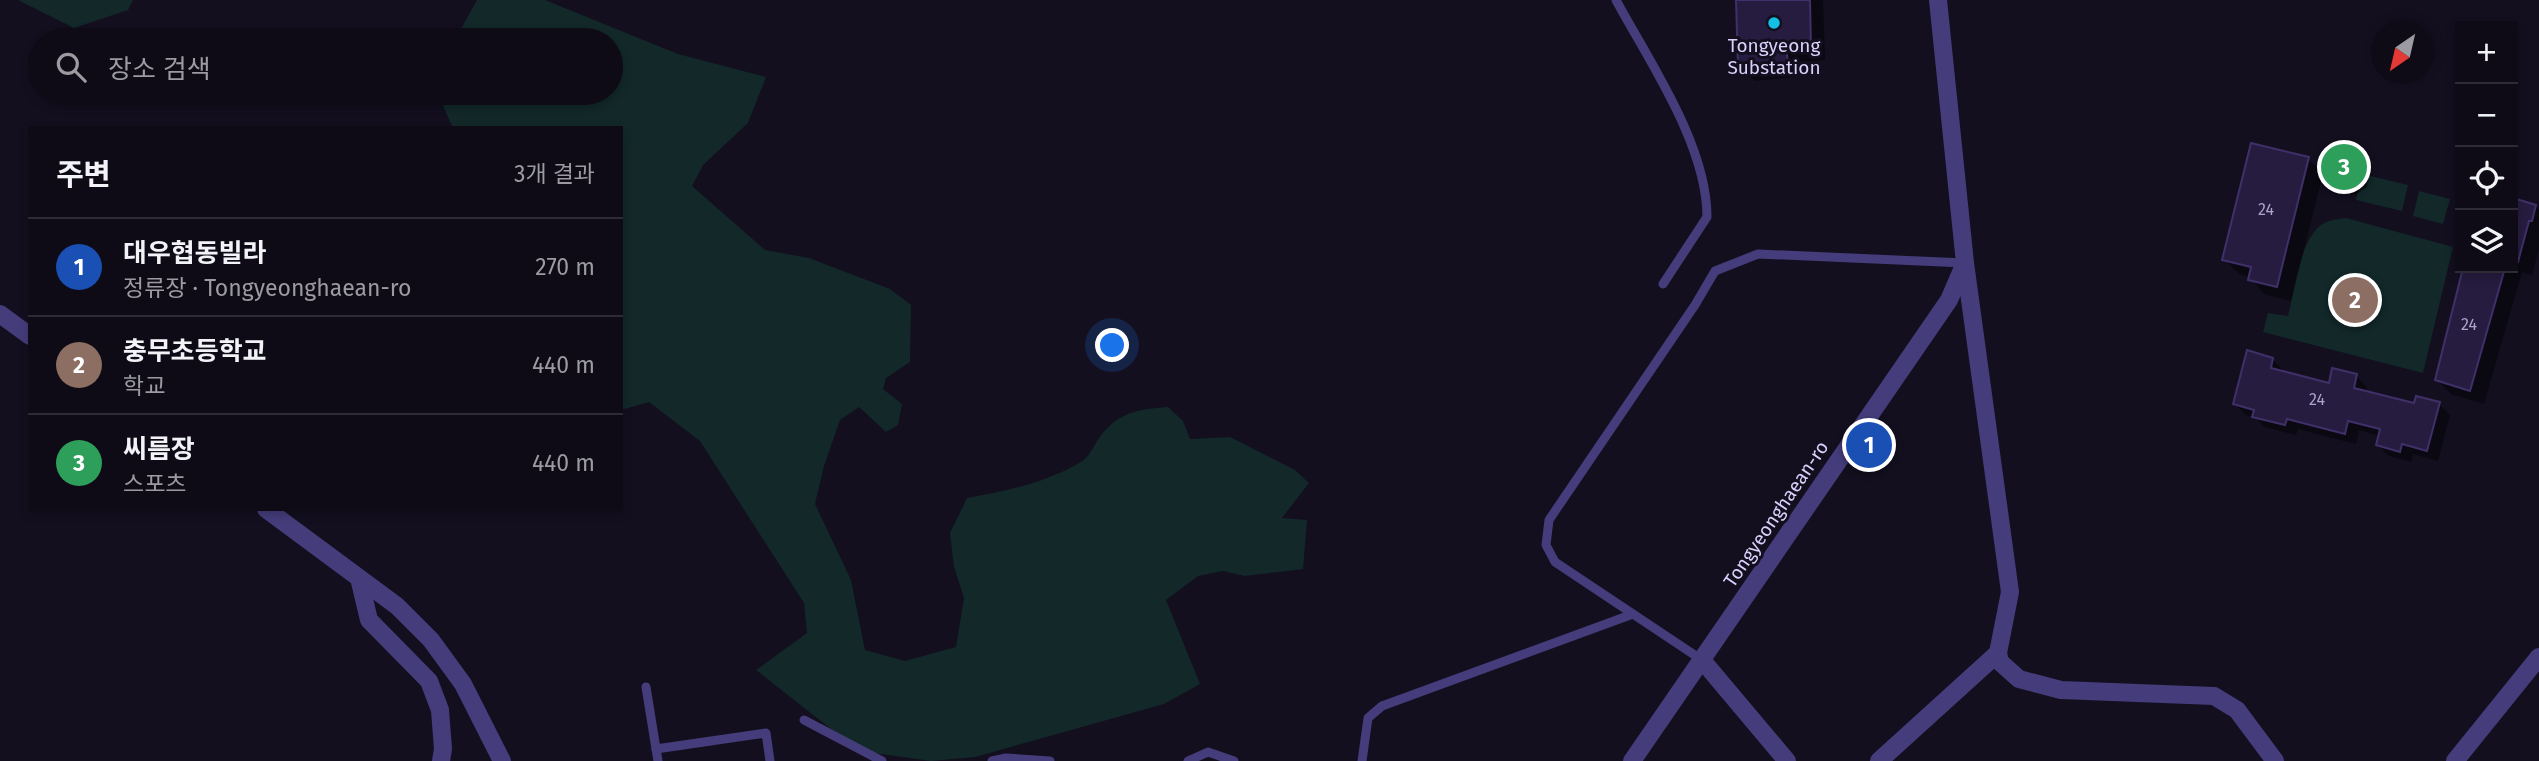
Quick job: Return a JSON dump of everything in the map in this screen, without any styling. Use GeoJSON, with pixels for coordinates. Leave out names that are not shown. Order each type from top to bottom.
{"type":"FeatureCollection","features":[{"type":"Feature","properties":{"kind":"street","name":"Tongyeonghaean-ro"},"geometry":{"type":"LineString","coordinates":[[1632,761],[1949,300],[1965,263],[1938,0]]}},
{"type":"Feature","properties":{"kind":"street"},"geometry":{"type":"LineString","coordinates":[[1965,263],[2010,592],[1998,653],[2000,662],[2019,679],[2061,690],[2214,696],[2237,710],[2275,761]]}},
{"type":"Feature","properties":{"kind":"street"},"geometry":{"type":"LineString","coordinates":[[0,314],[28,335]]}},
{"type":"Feature","properties":{"kind":"street"},"geometry":{"type":"LineString","coordinates":[[269,511],[397,606],[431,640],[463,684],[502,761]]}},
{"type":"Feature","properties":{"kind":"street"},"geometry":{"type":"LineString","coordinates":[[359,578],[369,620],[429,681],[440,710],[443,749],[441,761]]}},
{"type":"Feature","properties":{"kind":"street"},"geometry":{"type":"LineString","coordinates":[[1879,761],[1998,653]]}},
{"type":"Feature","properties":{"kind":"street"},"geometry":{"type":"LineString","coordinates":[[2455,761],[2539,657]]}},
{"type":"Feature","properties":{"kind":"street"},"geometry":{"type":"LineString","coordinates":[[1702,660],[1787,761]]}},
{"type":"Feature","properties":{"kind":"lane"},"geometry":{"type":"LineString","coordinates":[[1616,0],[1689,137],[1701,170],[1707,205],[1707,217],[1663,284]]}},
{"type":"Feature","properties":{"kind":"lane"},"geometry":{"type":"LineString","coordinates":[[1702,660],[1555,562],[1546,545],[1549,520],[1695,306],[1715,271],[1758,254],[1965,263]]}},
{"type":"Feature","properties":{"kind":"lane"},"geometry":{"type":"LineString","coordinates":[[1362,761],[1368,718],[1382,706],[1633,614]]}},
{"type":"Feature","properties":{"kind":"lane"},"geometry":{"type":"LineString","coordinates":[[646,687],[658,761]]}},
{"type":"Feature","properties":{"kind":"lane"},"geometry":{"type":"LineString","coordinates":[[804,719],[883,761]]}},
{"type":"Feature","properties":{"kind":"lane"},"geometry":{"type":"LineString","coordinates":[[656,749],[766,733],[771,761]]}},
{"type":"Feature","properties":{"kind":"lane"},"geometry":{"type":"LineString","coordinates":[[1188,761],[1208,752],[1234,761]]}},
{"type":"Feature","properties":{"kind":"lane"},"geometry":{"type":"LineString","coordinates":[[992,761],[1006,758],[1050,761]]}},
{"type":"Feature","properties":{"kind":"green space"},"geometry":{"type":"Polygon","coordinates":[[[18,0],[133,0],[128,10],[74,28],[18,0]]]}},
{"type":"Feature","properties":{"kind":"green space"},"geometry":{"type":"Polygon","coordinates":[[[477,0],[545,0],[614,28],[462,28],[477,0]]]}},
{"type":"Feature","properties":{"kind":"green space"},"geometry":{"type":"Polygon","coordinates":[[[623,32],[678,54],[766,77],[748,123],[703,165],[692,186],[765,250],[809,258],[890,289],[911,305],[910,362],[886,378],[883,389],[902,404],[898,425],[886,432],[859,407],[840,420],[824,466],[815,504],[851,580],[865,650],[905,661],[956,647],[964,598],[954,567],[950,533],[967,498],[1025,485],[1067,470],[1086,458],[1104,432],[1119,418],[1146,409],[1168,407],[1183,421],[1190,439],[1230,437],[1295,470],[1309,483],[1282,518],[1307,520],[1303,569],[1245,576],[1223,571],[1198,576],[1166,600],[1200,684],[1164,704],[975,757],[931,761],[859,751],[756,670],[807,633],[804,603],[700,441],[649,402],[623,409],[623,126],[452,126],[444,105],[623,105],[623,32]]]}},
{"type":"Feature","properties":{"kind":"green space"},"geometry":{"type":"Polygon","coordinates":[[[2362,174],[2408,185],[2402,211],[2356,200],[2362,174]]]}},
{"type":"Feature","properties":{"kind":"green space"},"geometry":{"type":"Polygon","coordinates":[[[2419,191],[2450,199],[2443,224],[2413,216],[2419,191]]]}},
{"type":"Feature","properties":{"kind":"green space"},"geometry":{"type":"Polygon","coordinates":[[[2346,218],[2453,247],[2423,373],[2263,332],[2268,313],[2288,316],[2309,239],[2324,223],[2346,218]]]}},
{"type":"Feature","properties":{"kind":"building","name":"Tongyeong Substation"},"geometry":{"type":"Polygon","coordinates":[[[1736,0],[1810,0],[1811,46],[1786,48],[1788,62],[1738,67],[1736,0]]]}},
{"type":"Feature","properties":{"kind":"building"},"geometry":{"type":"Polygon","coordinates":[[[2251,143],[2309,157],[2277,287],[2248,280],[2251,267],[2222,260],[2251,143]]]}},
{"type":"Feature","properties":{"kind":"building"},"geometry":{"type":"Polygon","coordinates":[[[2341,148],[2354,152],[2363,163],[2360,179],[2347,188],[2333,185],[2320,162],[2341,148]]]}},
{"type":"Feature","properties":{"kind":"building"},"geometry":{"type":"Polygon","coordinates":[[[2518,200],[2536,205],[2532,221],[2529,221],[2518,262],[2518,200]]]}},
{"type":"Feature","properties":{"kind":"building"},"geometry":{"type":"Polygon","coordinates":[[[2462,273],[2504,273],[2470,391],[2435,380],[2462,273]]]}},
{"type":"Feature","properties":{"kind":"building"},"geometry":{"type":"Polygon","coordinates":[[[2247,350],[2273,358],[2271,368],[2329,383],[2332,368],[2357,374],[2354,388],[2414,403],[2416,396],[2440,402],[2427,451],[2402,444],[2400,452],[2376,445],[2380,429],[2348,421],[2345,434],[2287,419],[2285,425],[2252,417],[2254,410],[2233,404],[2247,350]]]}},
{"type":"Feature","properties":{"kind":"place","name":"Tongyeong Substation"},"geometry":{"type":"Point","coordinates":[1774,23]}},
{"type":"Feature","properties":{"kind":"place","name":"씨름장"},"geometry":{"type":"Point","coordinates":[2344,167]}},
{"type":"Feature","properties":{"kind":"place","name":"충무초등학교"},"geometry":{"type":"Point","coordinates":[2355,300]}},
{"type":"Feature","properties":{"kind":"place","name":"대우협동빌라"},"geometry":{"type":"Point","coordinates":[1869,445]}}]}
